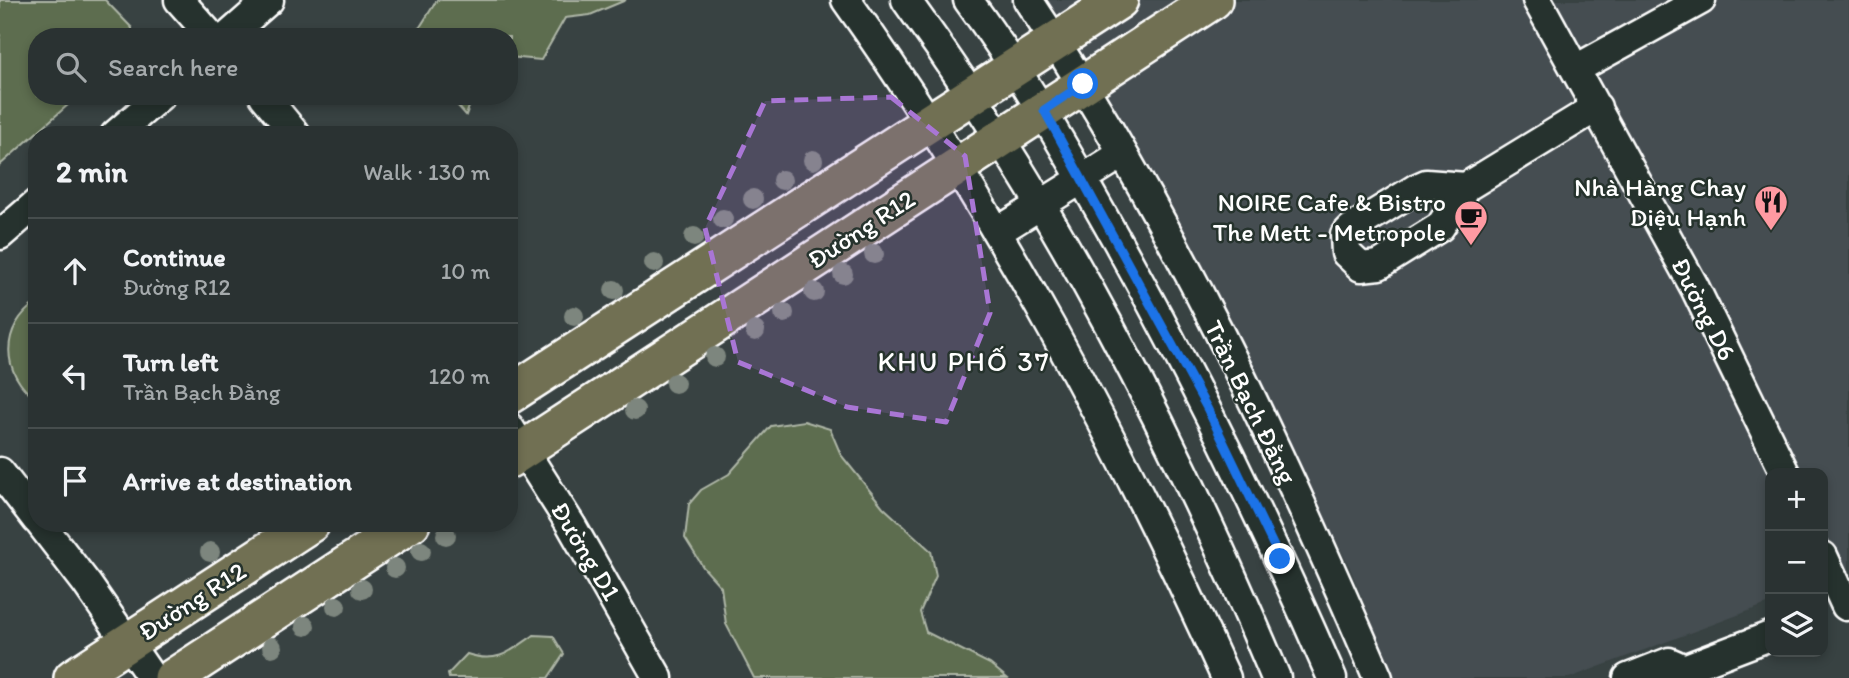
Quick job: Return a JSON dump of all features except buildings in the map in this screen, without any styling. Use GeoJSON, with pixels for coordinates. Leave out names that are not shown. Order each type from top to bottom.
{"type":"FeatureCollection","features":[{"type":"Feature","properties":{"kind":"main road","name":"Đường R12"},"geometry":{"type":"LineString","coordinates":[[518,389],[1119,0]]}},
{"type":"Feature","properties":{"kind":"main road","name":"Đường R12"},"geometry":{"type":"LineString","coordinates":[[518,442],[958,165],[1213,0]]}},
{"type":"Feature","properties":{"kind":"main road","name":"Đường R12"},"geometry":{"type":"LineString","coordinates":[[73,678],[297,532]]}},
{"type":"Feature","properties":{"kind":"main road","name":"Đường R12"},"geometry":{"type":"LineString","coordinates":[[173,678],[397,532]]}},
{"type":"Feature","properties":{"kind":"street"},"geometry":{"type":"LineString","coordinates":[[178,0],[204,28]]}},
{"type":"Feature","properties":{"kind":"street"},"geometry":{"type":"LineString","coordinates":[[237,28],[269,0]]}},
{"type":"Feature","properties":{"kind":"street"},"geometry":{"type":"LineString","coordinates":[[846,0],[930,122],[991,221],[1113,440],[1226,678]]}},
{"type":"Feature","properties":{"kind":"street"},"geometry":{"type":"LineString","coordinates":[[906,0],[1001,137],[1035,193],[1168,438],[1233,576],[1276,678]]}},
{"type":"Feature","properties":{"kind":"street"},"geometry":{"type":"LineString","coordinates":[[968,0],[1015,67]]}},
{"type":"Feature","properties":{"kind":"street","name":"Trần Bạch Đằng"},"geometry":{"type":"LineString","coordinates":[[1028,0],[1083,84],[1213,323],[1277,452],[1378,678]]}},
{"type":"Feature","properties":{"kind":"street","name":"Đường D6"},"geometry":{"type":"LineString","coordinates":[[1537,0],[1695,288],[1783,468]]}},
{"type":"Feature","properties":{"kind":"street"},"geometry":{"type":"LineString","coordinates":[[1576,69],[1701,0]]}},
{"type":"Feature","properties":{"kind":"street","name":"Trần Bạch Đằng"},"geometry":{"type":"LineString","coordinates":[[1015,67],[1044,110],[1207,408],[1280,559],[1332,678]]}},
{"type":"Feature","properties":{"kind":"street"},"geometry":{"type":"LineString","coordinates":[[125,126],[150,105]]}},
{"type":"Feature","properties":{"kind":"street"},"geometry":{"type":"LineString","coordinates":[[271,105],[289,126]]}},
{"type":"Feature","properties":{"kind":"street"},"geometry":{"type":"LineString","coordinates":[[1466,187],[1597,107]]}},
{"type":"Feature","properties":{"kind":"street"},"geometry":{"type":"LineString","coordinates":[[991,221],[1035,193],[1082,178],[1116,143]]}},
{"type":"Feature","properties":{"kind":"street"},"geometry":{"type":"LineString","coordinates":[[0,235],[28,211]]}},
{"type":"Feature","properties":{"kind":"street","name":"Đường D1"},"geometry":{"type":"LineString","coordinates":[[518,451],[626,618],[658,678]]}},
{"type":"Feature","properties":{"kind":"street"},"geometry":{"type":"LineString","coordinates":[[0,472],[28,508]]}},
{"type":"Feature","properties":{"kind":"street"},"geometry":{"type":"LineString","coordinates":[[46,532],[152,678]]}},
{"type":"Feature","properties":{"kind":"street"},"geometry":{"type":"LineString","coordinates":[[1828,573],[1839,609]]}},
{"type":"Feature","properties":{"kind":"street"},"geometry":{"type":"LineString","coordinates":[[1628,678],[1669,662],[1673,673],[1765,638]]}},
{"type":"Feature","properties":{"kind":"highlighted area"},"geometry":{"type":"Polygon","coordinates":[[[891,97],[965,156],[990,313],[946,422],[847,407],[738,362],[705,228],[765,101],[891,97]]]}},
{"type":"Feature","properties":{"kind":"shaded area"},"geometry":{"type":"Polygon","coordinates":[[[1040,0],[1849,0],[1849,573],[1828,581],[1828,468],[1765,468],[1765,605],[1569,678],[1395,678],[1349,566],[1114,105],[1040,0]]]}},
{"type":"Feature","properties":{"kind":"green space"},"geometry":{"type":"Polygon","coordinates":[[[0,0],[105,0],[132,28],[28,28],[28,105],[68,105],[44,126],[28,126],[28,140],[0,165],[0,0]]]}},
{"type":"Feature","properties":{"kind":"green space"},"geometry":{"type":"Polygon","coordinates":[[[437,0],[626,0],[590,15],[565,18],[541,60],[518,58],[518,28],[420,27],[437,0]]]}},
{"type":"Feature","properties":{"kind":"green space"},"geometry":{"type":"Polygon","coordinates":[[[457,105],[470,105],[466,115],[457,105]]]}},
{"type":"Feature","properties":{"kind":"green space"},"geometry":{"type":"Polygon","coordinates":[[[28,310],[28,392],[16,377],[9,350],[16,324],[28,310]]]}},
{"type":"Feature","properties":{"kind":"green space"},"geometry":{"type":"Polygon","coordinates":[[[804,421],[830,429],[841,455],[883,507],[931,551],[936,576],[920,612],[926,632],[990,664],[1007,678],[754,678],[726,624],[721,587],[703,567],[685,538],[689,504],[701,490],[729,474],[771,426],[804,421]]]}},
{"type":"Feature","properties":{"kind":"green space"},"geometry":{"type":"Polygon","coordinates":[[[534,635],[553,636],[564,654],[548,678],[449,678],[448,674],[467,654],[487,658],[503,655],[534,635]]]}},
{"type":"Feature","properties":{"kind":"place","name":"Nhà Hàng Chay Diệu Hạnh"},"geometry":{"type":"Point","coordinates":[1771,232]}},
{"type":"Feature","properties":{"kind":"place","name":"NOIRE Cafe & Bistro The Mett - Metropole"},"geometry":{"type":"Point","coordinates":[1471,247]}},
{"type":"Feature","properties":{"kind":"district","name":"KHU PHỐ 37"},"geometry":{"type":"Point","coordinates":[964,361]}},
{"type":"Feature","properties":{"kind":"route"},"geometry":{"type":"LineString","coordinates":[[1083,84],[1044,110],[1154,307],[1207,408],[1280,559]]}}]}
